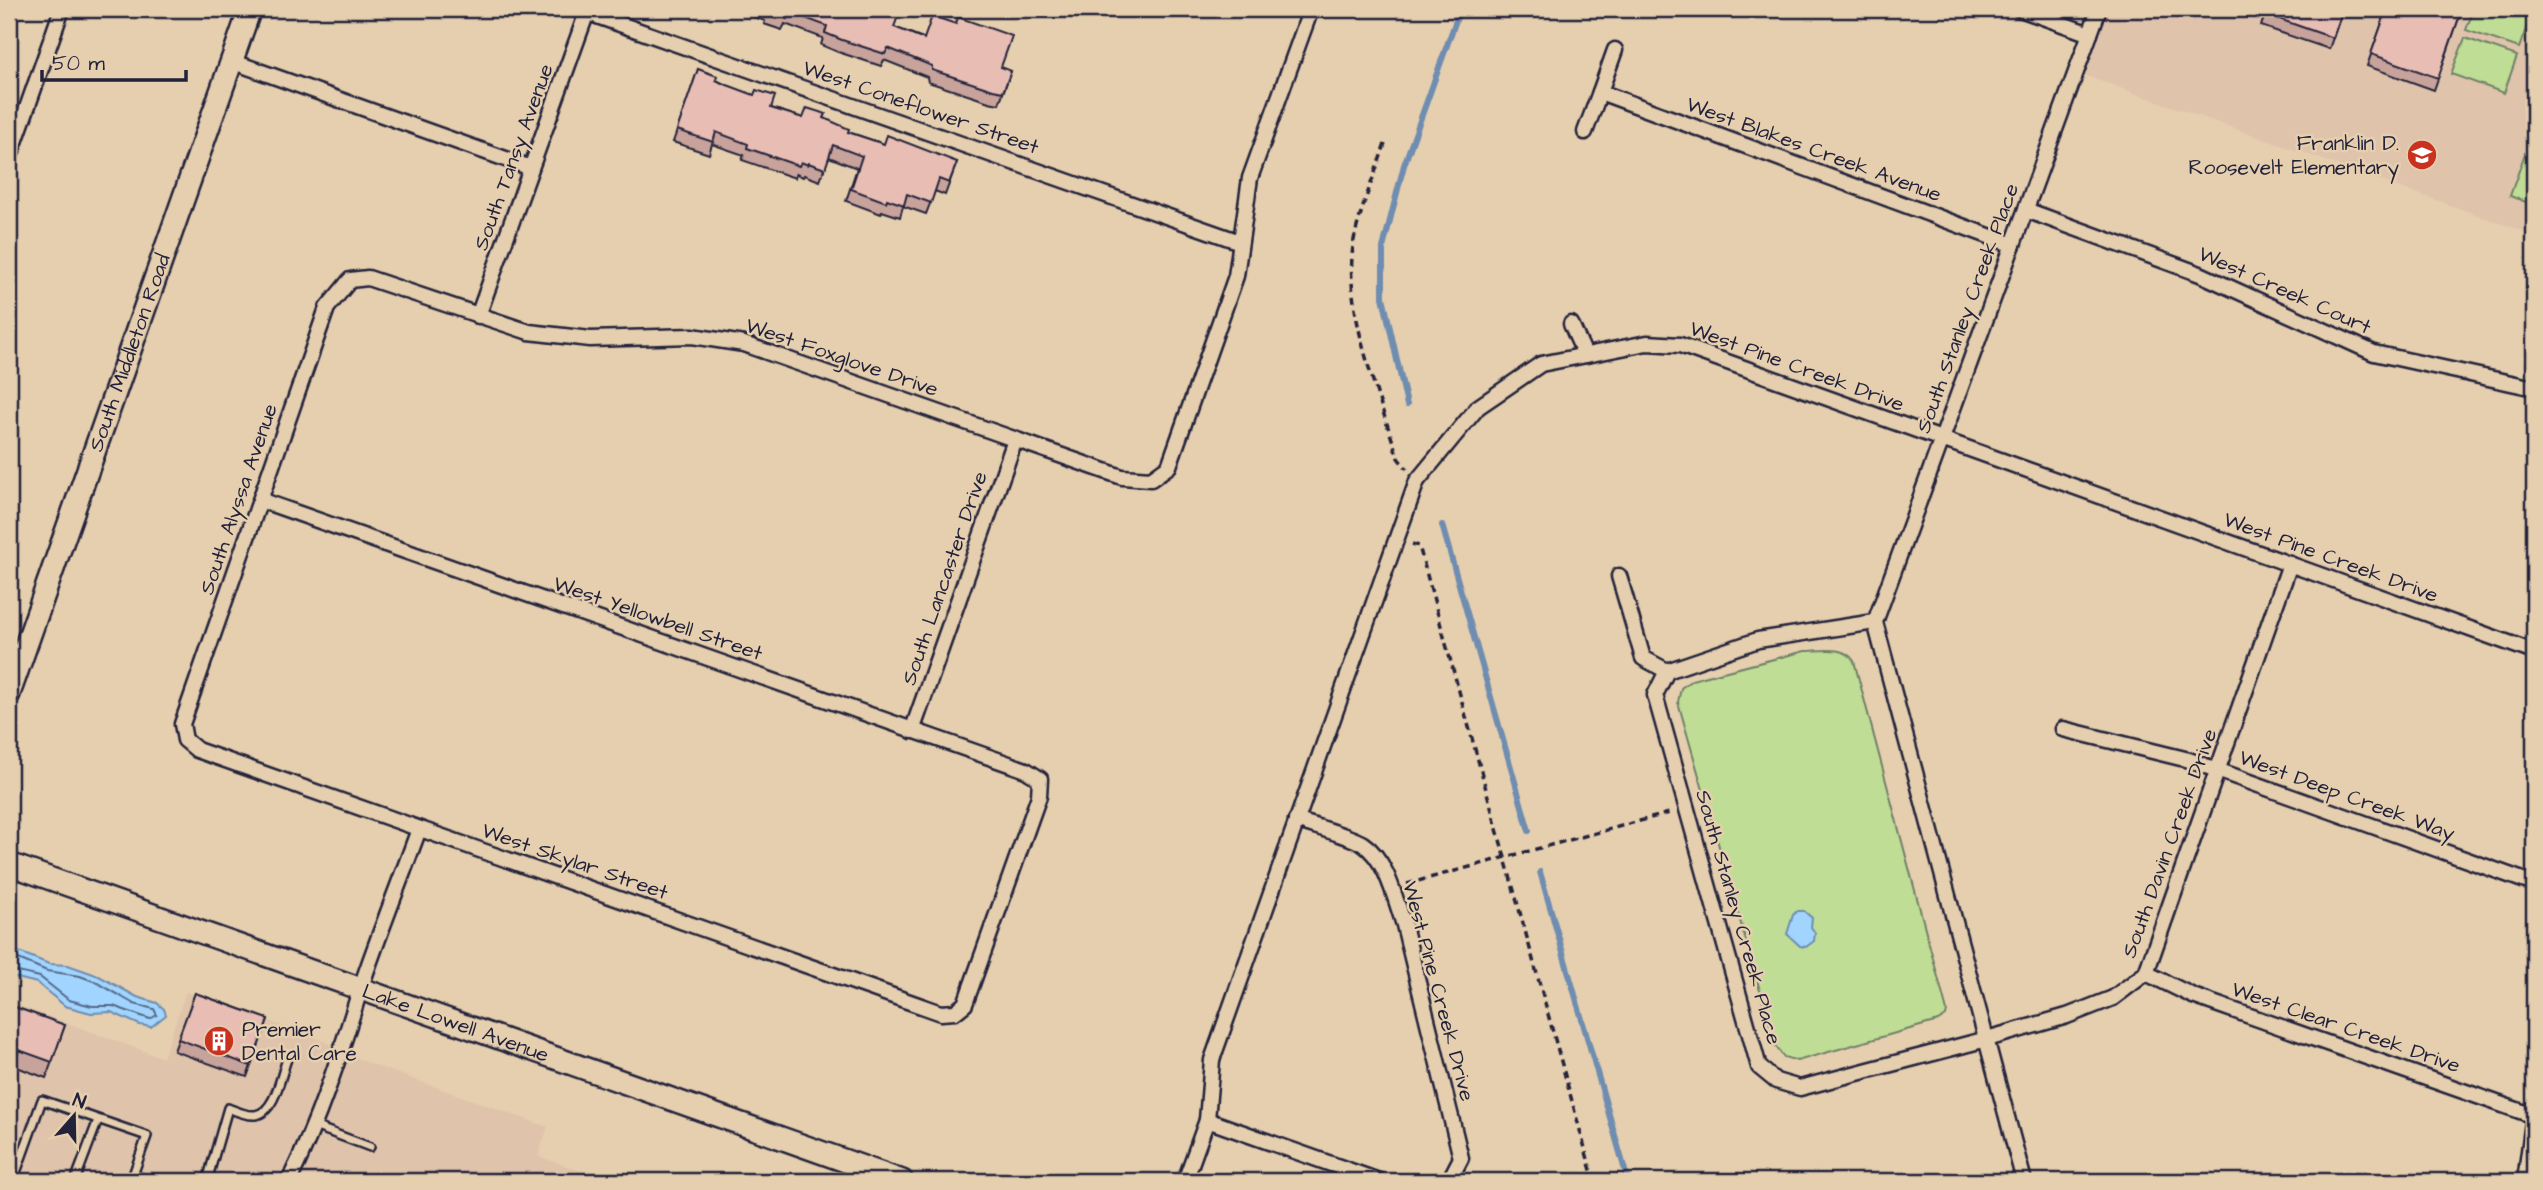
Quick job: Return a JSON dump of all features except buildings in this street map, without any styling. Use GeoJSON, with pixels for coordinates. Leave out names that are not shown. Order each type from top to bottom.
{"type":"FeatureCollection","features":[{"type":"Feature","properties":{"kind":"main road","name":"South Middleton Road"},"geometry":{"type":"LineString","coordinates":[[9,694],[250,9]]}},
{"type":"Feature","properties":{"kind":"main road","name":"Lake Lowell Avenue"},"geometry":{"type":"LineString","coordinates":[[9,864],[902,1181]]}},
{"type":"Feature","properties":{"kind":"street"},"geometry":{"type":"LineString","coordinates":[[9,159],[62,9]]}},
{"type":"Feature","properties":{"kind":"street"},"geometry":{"type":"LineString","coordinates":[[1240,242],[1250,178],[1311,9]]}},
{"type":"Feature","properties":{"kind":"street"},"geometry":{"type":"LineString","coordinates":[[2020,9],[2090,34]]}},
{"type":"Feature","properties":{"kind":"street","name":"South Stanley Creek Place"},"geometry":{"type":"LineString","coordinates":[[1875,622],[2099,9]]}},
{"type":"Feature","properties":{"kind":"street","name":"West Coneflower Street"},"geometry":{"type":"LineString","coordinates":[[582,11],[1240,242]]}},
{"type":"Feature","properties":{"kind":"street","name":"South Tansy Avenue"},"geometry":{"type":"LineString","coordinates":[[478,316],[531,168],[582,11]]}},
{"type":"Feature","properties":{"kind":"street"},"geometry":{"type":"LineString","coordinates":[[1585,132],[1615,50]]}},
{"type":"Feature","properties":{"kind":"street"},"geometry":{"type":"LineString","coordinates":[[231,61],[531,168]]}},
{"type":"Feature","properties":{"kind":"street","name":"West Blakes Creek Avenue"},"geometry":{"type":"LineString","coordinates":[[1600,92],[2013,245]]}},
{"type":"Feature","properties":{"kind":"street","name":"West Creek Court"},"geometry":{"type":"LineString","coordinates":[[2026,210],[2200,274],[2374,353],[2534,388]]}},
{"type":"Feature","properties":{"kind":"street","name":"West Foxglove Drive"},"geometry":{"type":"LineString","coordinates":[[350,280],[368,278],[529,332],[590,339],[692,336],[744,344],[1122,477],[1151,480],[1170,466],[1236,276],[1240,242]]}},
{"type":"Feature","properties":{"kind":"street","name":"South Alyssa Avenue"},"geometry":{"type":"LineString","coordinates":[[185,740],[182,724],[327,308],[350,280]]}},
{"type":"Feature","properties":{"kind":"street"},"geometry":{"type":"LineString","coordinates":[[1571,324],[1585,355]]}},
{"type":"Feature","properties":{"kind":"street","name":"West Pine Creek Drive"},"geometry":{"type":"LineString","coordinates":[[1185,1181],[1207,1120],[1212,1060],[1417,481],[1478,407],[1541,364],[1647,343],[1680,345],[2534,652]]}},
{"type":"Feature","properties":{"kind":"street","name":"South Lancaster Drive"},"geometry":{"type":"LineString","coordinates":[[912,731],[1015,440]]}},
{"type":"Feature","properties":{"kind":"street","name":"West Yellowbell Street"},"geometry":{"type":"LineString","coordinates":[[260,500],[1026,770],[1040,779],[1040,796],[965,1004],[955,1012]]}},
{"type":"Feature","properties":{"kind":"street","name":"South Davin Creek Drive"},"geometry":{"type":"LineString","coordinates":[[1987,1039],[2067,1016],[2113,998],[2146,973],[2290,564]]}},
{"type":"Feature","properties":{"kind":"street"},"geometry":{"type":"LineString","coordinates":[[1619,576],[1643,658],[1667,671],[1758,640],[1875,622],[2024,1181]]}},
{"type":"Feature","properties":{"kind":"street","name":"South Stanley Creek Place"},"geometry":{"type":"LineString","coordinates":[[1667,671],[1655,695],[1759,1067],[1776,1081],[1800,1087],[1987,1039]]}},
{"type":"Feature","properties":{"kind":"street","name":"West Deep Creek Way"},"geometry":{"type":"LineString","coordinates":[[2063,729],[2189,760],[2534,884]]}},
{"type":"Feature","properties":{"kind":"street","name":"West Skylar Street"},"geometry":{"type":"LineString","coordinates":[[185,740],[197,750],[419,829],[941,1013],[955,1012]]}},
{"type":"Feature","properties":{"kind":"street","name":"West Pine Creek Drive"},"geometry":{"type":"LineString","coordinates":[[1296,820],[1363,844],[1380,863],[1392,888],[1404,925],[1461,1158],[1448,1181]]}},
{"type":"Feature","properties":{"kind":"street"},"geometry":{"type":"LineString","coordinates":[[289,1181],[348,1034],[361,989],[419,829]]}},
{"type":"Feature","properties":{"kind":"street","name":"West Clear Creek Drive"},"geometry":{"type":"LineString","coordinates":[[2146,973],[2193,996],[2534,1115]]}},
{"type":"Feature","properties":{"kind":"street"},"geometry":{"type":"LineString","coordinates":[[2525,1181],[2534,1115]]}},
{"type":"Feature","properties":{"kind":"street"},"geometry":{"type":"LineString","coordinates":[[1207,1120],[1379,1181]]}},
{"type":"Feature","properties":{"kind":"lane"},"geometry":{"type":"LineString","coordinates":[[207,1181],[228,1108],[247,1115],[257,1115],[265,1111],[271,1103],[287,1059]]}},
{"type":"Feature","properties":{"kind":"lane"},"geometry":{"type":"LineString","coordinates":[[13,1181],[42,1100],[147,1136],[133,1175],[152,1181]]}},
{"type":"Feature","properties":{"kind":"lane"},"geometry":{"type":"LineString","coordinates":[[75,1181],[98,1119]]}},
{"type":"Feature","properties":{"kind":"lane"},"geometry":{"type":"LineString","coordinates":[[313,1126],[370,1147]]}},
{"type":"Feature","properties":{"kind":"path"},"geometry":{"type":"LineString","coordinates":[[9,63],[18,66]]}},
{"type":"Feature","properties":{"kind":"path"},"geometry":{"type":"LineString","coordinates":[[1385,144],[1355,236],[1351,289],[1361,335],[1398,458],[1417,481]]}},
{"type":"Feature","properties":{"kind":"path"},"geometry":{"type":"LineString","coordinates":[[1396,538],[1419,546],[1594,1181]]}},
{"type":"Feature","properties":{"kind":"path"},"geometry":{"type":"LineString","coordinates":[[1392,888],[1686,808]]}},
{"type":"Feature","properties":{"kind":"shaded area","name":"Franklin D. Roosevelt Elementary"},"geometry":{"type":"Polygon","coordinates":[[[2108,9],[2534,9],[2534,235],[2084,75],[2108,9]]]}},
{"type":"Feature","properties":{"kind":"shaded area"},"geometry":{"type":"Polygon","coordinates":[[[186,992],[314,1037],[368,1063],[548,1127],[538,1156],[595,1176],[593,1181],[9,1181],[9,1002],[163,1058],[186,992]]]}},
{"type":"Feature","properties":{"kind":"green space"},"geometry":{"type":"Polygon","coordinates":[[[2474,9],[2523,9],[2532,12],[2519,48],[2466,30],[2474,9]]]}},
{"type":"Feature","properties":{"kind":"green space"},"geometry":{"type":"Polygon","coordinates":[[[2465,38],[2517,56],[2504,93],[2451,74],[2465,38]]]}},
{"type":"Feature","properties":{"kind":"green space"},"geometry":{"type":"Polygon","coordinates":[[[2534,128],[2534,205],[2510,196],[2534,128]]]}},
{"type":"Feature","properties":{"kind":"green space"},"geometry":{"type":"Polygon","coordinates":[[[1805,651],[1838,651],[1850,656],[1854,661],[1947,1011],[1946,1016],[1938,1021],[1797,1061],[1784,1057],[1776,1047],[1678,702],[1681,688],[1692,680],[1805,651]]]}},
{"type":"Feature","properties":{"kind":"water"},"geometry":{"type":"Polygon","coordinates":[[[1797,911],[1804,911],[1812,918],[1814,941],[1806,947],[1800,946],[1787,934],[1797,911]]]}},
{"type":"Feature","properties":{"kind":"water"},"geometry":{"type":"Polygon","coordinates":[[[9,948],[49,964],[68,965],[99,976],[137,997],[157,1003],[166,1015],[151,1027],[111,1012],[91,1013],[65,1006],[37,983],[9,976],[9,948]]]}},
{"type":"Feature","properties":{"kind":"waterway"},"geometry":{"type":"LineString","coordinates":[[1407,405],[1383,297],[1383,248],[1404,165],[1460,9]]}},
{"type":"Feature","properties":{"kind":"waterway"},"geometry":{"type":"LineString","coordinates":[[1442,525],[1529,831]]}},
{"type":"Feature","properties":{"kind":"waterway"},"geometry":{"type":"LineString","coordinates":[[1540,872],[1628,1181]]}},
{"type":"Feature","properties":{"kind":"place","name":"Franklin D. Roosevelt Elementary"},"geometry":{"type":"Point","coordinates":[2422,155]}},
{"type":"Feature","properties":{"kind":"place","name":"Premier Dental Care"},"geometry":{"type":"Point","coordinates":[219,1041]}}]}
